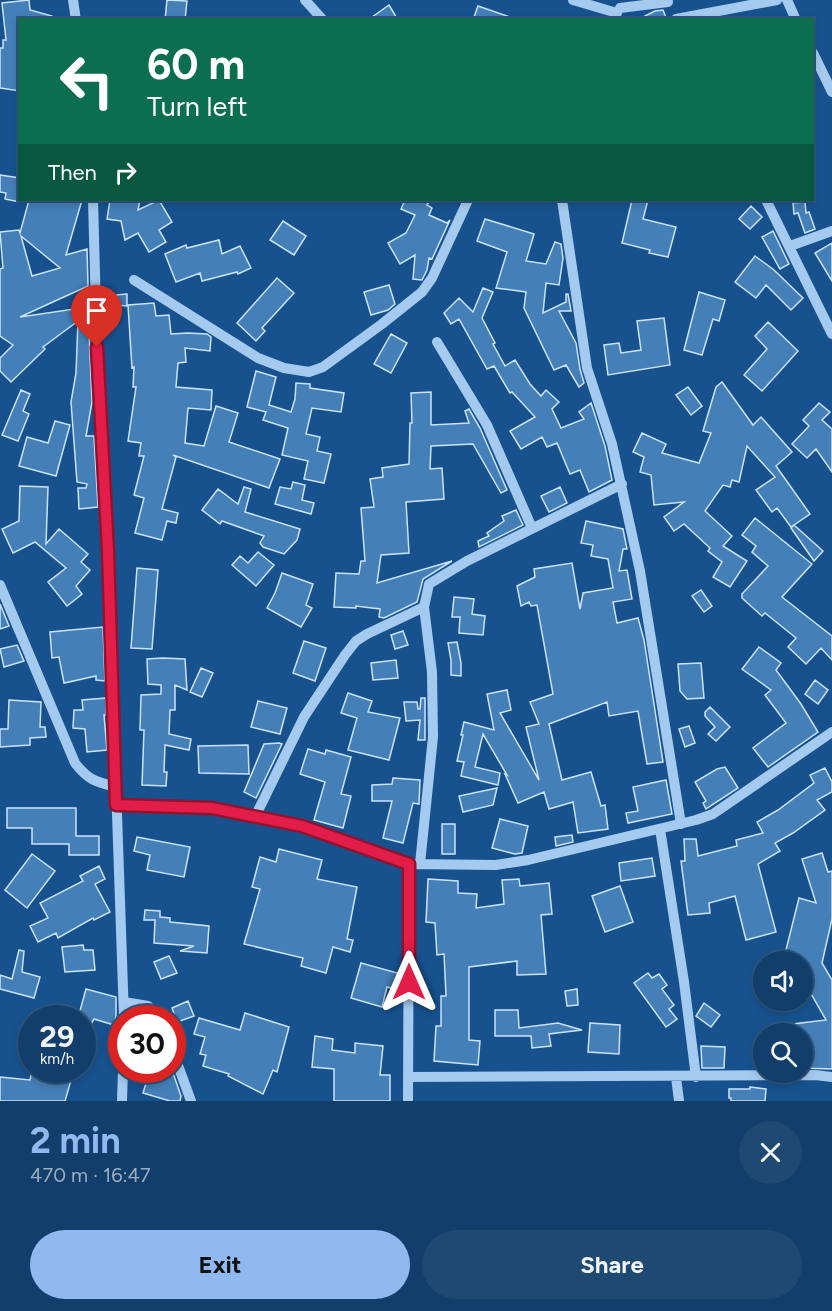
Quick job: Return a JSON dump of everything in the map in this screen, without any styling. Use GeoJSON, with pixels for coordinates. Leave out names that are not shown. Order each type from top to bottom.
{"type":"FeatureCollection","features":[{"type":"Feature","properties":{"kind":"street"},"geometry":{"type":"LineString","coordinates":[[73,0],[76,18]]}},
{"type":"Feature","properties":{"kind":"street"},"geometry":{"type":"LineString","coordinates":[[305,0],[321,18]]}},
{"type":"Feature","properties":{"kind":"street"},"geometry":{"type":"LineString","coordinates":[[573,0],[618,10],[667,1],[676,18]]}},
{"type":"Feature","properties":{"kind":"street"},"geometry":{"type":"LineString","coordinates":[[681,18],[777,0]]}},
{"type":"Feature","properties":{"kind":"street"},"geometry":{"type":"LineString","coordinates":[[787,0],[795,18]]}},
{"type":"Feature","properties":{"kind":"street"},"geometry":{"type":"LineString","coordinates":[[814,55],[832,92]]}},
{"type":"Feature","properties":{"kind":"street"},"geometry":{"type":"LineString","coordinates":[[93,201],[124,1002],[148,1005]]}},
{"type":"Feature","properties":{"kind":"street"},"geometry":{"type":"LineString","coordinates":[[134,280],[258,358],[284,369],[309,372],[322,367],[422,292],[432,278],[468,201]]}},
{"type":"Feature","properties":{"kind":"street"},"geometry":{"type":"LineString","coordinates":[[562,201],[587,368],[612,444],[640,572],[681,824]]}},
{"type":"Feature","properties":{"kind":"street"},"geometry":{"type":"LineString","coordinates":[[767,201],[832,334]]}},
{"type":"Feature","properties":{"kind":"street"},"geometry":{"type":"LineString","coordinates":[[790,246],[832,231]]}},
{"type":"Feature","properties":{"kind":"street"},"geometry":{"type":"LineString","coordinates":[[437,342],[487,425],[532,528]]}},
{"type":"Feature","properties":{"kind":"street"},"geometry":{"type":"LineString","coordinates":[[408,1101],[414,864],[433,737],[432,672],[424,608],[426,594],[432,581],[467,561],[622,484]]}},
{"type":"Feature","properties":{"kind":"street"},"geometry":{"type":"LineString","coordinates":[[0,585],[75,763],[84,775],[93,781],[116,787]]}},
{"type":"Feature","properties":{"kind":"street"},"geometry":{"type":"LineString","coordinates":[[255,817],[295,734],[356,641],[424,608]]}},
{"type":"Feature","properties":{"kind":"street"},"geometry":{"type":"LineString","coordinates":[[116,805],[212,808],[302,826],[414,864],[496,866],[660,830],[713,814],[832,732]]}},
{"type":"Feature","properties":{"kind":"street"},"geometry":{"type":"LineString","coordinates":[[660,830],[684,982],[696,1077]]}},
{"type":"Feature","properties":{"kind":"street"},"geometry":{"type":"LineString","coordinates":[[408,1077],[815,1075],[832,1077]]}},
{"type":"Feature","properties":{"kind":"street"},"geometry":{"type":"LineString","coordinates":[[676,1077],[679,1101]]}},
{"type":"Feature","properties":{"kind":"street"},"geometry":{"type":"LineString","coordinates":[[122,1101],[123,1083]]}},
{"type":"Feature","properties":{"kind":"street"},"geometry":{"type":"LineString","coordinates":[[184,1083],[191,1101]]}},
{"type":"Feature","properties":{"kind":"building"},"geometry":{"type":"Polygon","coordinates":[[[29,0],[30,10],[52,16],[52,18],[18,18],[18,91],[0,88],[0,48],[3,48],[3,40],[6,40],[2,3],[29,0]]]}},
{"type":"Feature","properties":{"kind":"building"},"geometry":{"type":"Polygon","coordinates":[[[167,0],[187,1],[185,18],[165,18],[167,0]]]}},
{"type":"Feature","properties":{"kind":"building"},"geometry":{"type":"Polygon","coordinates":[[[389,5],[397,18],[371,18],[389,5]]]}},
{"type":"Feature","properties":{"kind":"building"},"geometry":{"type":"Polygon","coordinates":[[[478,6],[513,18],[474,18],[478,6]]]}},
{"type":"Feature","properties":{"kind":"building"},"geometry":{"type":"Polygon","coordinates":[[[663,10],[666,18],[641,18],[663,10]]]}},
{"type":"Feature","properties":{"kind":"building"},"geometry":{"type":"Polygon","coordinates":[[[0,175],[18,178],[18,201],[20,202],[5,199],[6,193],[0,192],[0,175]]]}},
{"type":"Feature","properties":{"kind":"building"},"geometry":{"type":"Polygon","coordinates":[[[29,201],[82,201],[66,255],[87,249],[88,286],[20,317],[88,307],[92,402],[86,436],[94,436],[98,507],[79,509],[78,488],[86,488],[87,484],[77,482],[71,402],[76,373],[78,321],[43,347],[45,349],[11,382],[0,371],[0,358],[13,345],[0,336],[0,269],[3,268],[0,232],[19,230],[20,233],[29,201]],[[21,236],[32,276],[60,268],[21,236]]]}},
{"type":"Feature","properties":{"kind":"building"},"geometry":{"type":"Polygon","coordinates":[[[110,201],[140,201],[138,210],[160,201],[172,222],[159,230],[166,242],[149,252],[138,233],[125,240],[121,221],[107,219],[110,201]]]}},
{"type":"Feature","properties":{"kind":"building"},"geometry":{"type":"Polygon","coordinates":[[[405,201],[429,201],[427,205],[432,208],[429,215],[447,223],[450,220],[432,259],[429,258],[422,280],[413,279],[415,255],[400,264],[388,243],[406,233],[415,215],[401,209],[405,201]]]}},
{"type":"Feature","properties":{"kind":"building"},"geometry":{"type":"Polygon","coordinates":[[[632,201],[648,201],[643,219],[676,227],[668,257],[622,243],[632,201]]]}},
{"type":"Feature","properties":{"kind":"building"},"geometry":{"type":"Polygon","coordinates":[[[805,202],[806,213],[809,212],[815,229],[805,233],[798,213],[794,214],[793,203],[805,202]]]}},
{"type":"Feature","properties":{"kind":"building"},"geometry":{"type":"Polygon","coordinates":[[[751,206],[762,217],[750,229],[739,219],[751,206]]]}},
{"type":"Feature","properties":{"kind":"building"},"geometry":{"type":"Polygon","coordinates":[[[485,219],[534,234],[526,261],[546,264],[555,242],[561,244],[563,258],[559,285],[546,283],[543,313],[566,302],[566,294],[568,294],[571,311],[559,311],[576,343],[584,383],[579,387],[566,365],[554,370],[524,308],[526,292],[496,288],[507,252],[477,241],[485,219]]]}},
{"type":"Feature","properties":{"kind":"building"},"geometry":{"type":"Polygon","coordinates":[[[283,221],[306,236],[294,255],[270,240],[283,221]]]}},
{"type":"Feature","properties":{"kind":"building"},"geometry":{"type":"Polygon","coordinates":[[[773,231],[789,264],[780,269],[762,237],[773,231]]]}},
{"type":"Feature","properties":{"kind":"building"},"geometry":{"type":"Polygon","coordinates":[[[219,240],[222,254],[240,246],[251,268],[238,274],[237,272],[202,281],[200,273],[176,282],[165,254],[186,245],[187,248],[219,240]]]}},
{"type":"Feature","properties":{"kind":"building"},"geometry":{"type":"Polygon","coordinates":[[[832,243],[832,281],[815,253],[832,243]]]}},
{"type":"Feature","properties":{"kind":"building"},"geometry":{"type":"Polygon","coordinates":[[[755,256],[774,270],[803,298],[791,310],[766,285],[756,298],[735,282],[755,256]]]}},
{"type":"Feature","properties":{"kind":"building"},"geometry":{"type":"Polygon","coordinates":[[[277,278],[294,293],[262,328],[265,331],[256,341],[237,323],[277,278]]]}},
{"type":"Feature","properties":{"kind":"building"},"geometry":{"type":"Polygon","coordinates":[[[389,285],[395,304],[388,310],[371,315],[364,292],[389,285]]]}},
{"type":"Feature","properties":{"kind":"building"},"geometry":{"type":"Polygon","coordinates":[[[483,288],[493,292],[482,318],[505,366],[515,360],[530,384],[541,396],[546,390],[559,402],[552,409],[561,428],[584,419],[579,412],[591,403],[605,446],[612,480],[589,492],[580,470],[570,474],[557,443],[547,447],[542,437],[521,449],[510,431],[535,417],[512,392],[510,393],[494,366],[487,369],[459,319],[451,324],[444,313],[459,298],[473,312],[483,288]]]}},
{"type":"Feature","properties":{"kind":"building"},"geometry":{"type":"Polygon","coordinates":[[[699,292],[725,300],[719,321],[713,319],[702,355],[684,350],[699,292]]]}},
{"type":"Feature","properties":{"kind":"building"},"geometry":{"type":"Polygon","coordinates":[[[127,294],[127,306],[115,305],[116,295],[127,294]]]}},
{"type":"Feature","properties":{"kind":"building"},"geometry":{"type":"Polygon","coordinates":[[[154,303],[156,316],[169,315],[171,334],[207,334],[211,337],[210,351],[185,348],[186,362],[178,363],[176,387],[212,390],[211,410],[188,408],[185,443],[204,446],[216,406],[238,413],[229,442],[280,459],[269,488],[173,455],[176,457],[162,509],[178,513],[176,523],[167,521],[162,540],[135,533],[144,498],[134,495],[144,456],[139,456],[141,443],[128,441],[136,387],[133,387],[134,367],[132,368],[128,305],[154,303]]]}},
{"type":"Feature","properties":{"kind":"building"},"geometry":{"type":"Polygon","coordinates":[[[664,318],[670,365],[608,375],[604,345],[619,343],[621,353],[641,350],[637,321],[664,318]]]}},
{"type":"Feature","properties":{"kind":"building"},"geometry":{"type":"Polygon","coordinates":[[[768,322],[798,351],[762,391],[744,375],[767,349],[755,336],[768,322]]]}},
{"type":"Feature","properties":{"kind":"building"},"geometry":{"type":"Polygon","coordinates":[[[391,334],[407,343],[391,373],[374,364],[391,334]]]}},
{"type":"Feature","properties":{"kind":"building"},"geometry":{"type":"Polygon","coordinates":[[[256,371],[276,377],[269,405],[291,412],[296,383],[310,384],[310,388],[344,393],[341,412],[312,408],[306,434],[320,437],[317,451],[331,454],[324,483],[304,479],[308,461],[282,455],[288,428],[263,420],[266,412],[247,407],[256,371]]]}},
{"type":"Feature","properties":{"kind":"building"},"geometry":{"type":"Polygon","coordinates":[[[722,382],[753,425],[761,417],[792,452],[776,466],[810,514],[791,527],[777,508],[772,512],[756,490],[775,477],[747,446],[739,482],[732,480],[730,487],[723,485],[705,511],[732,536],[723,546],[747,561],[730,587],[713,577],[722,562],[708,551],[710,548],[684,524],[674,531],[664,517],[684,502],[654,505],[651,475],[640,472],[644,457],[633,452],[642,433],[666,444],[662,453],[699,463],[711,433],[703,431],[716,387],[722,382]]]}},
{"type":"Feature","properties":{"kind":"building"},"geometry":{"type":"Polygon","coordinates":[[[688,387],[702,406],[691,415],[676,395],[688,387]]]}},
{"type":"Feature","properties":{"kind":"building"},"geometry":{"type":"Polygon","coordinates":[[[21,390],[30,394],[23,411],[29,414],[18,441],[2,435],[21,390]]]}},
{"type":"Feature","properties":{"kind":"building"},"geometry":{"type":"Polygon","coordinates":[[[431,392],[431,425],[469,423],[465,411],[469,409],[480,428],[507,490],[501,493],[473,444],[431,446],[430,469],[442,468],[444,499],[406,502],[409,553],[381,555],[377,583],[452,561],[423,579],[417,602],[384,618],[379,617],[380,609],[356,606],[356,608],[334,607],[336,573],[359,574],[361,561],[365,561],[361,508],[374,507],[370,479],[383,477],[382,468],[409,464],[410,423],[412,423],[411,393],[431,392]]]}},
{"type":"Feature","properties":{"kind":"building"},"geometry":{"type":"Polygon","coordinates":[[[819,403],[830,412],[822,420],[832,429],[832,472],[816,449],[807,458],[792,444],[809,426],[803,420],[819,403]]]}},
{"type":"Feature","properties":{"kind":"building"},"geometry":{"type":"Polygon","coordinates":[[[55,421],[70,425],[56,476],[19,466],[27,437],[48,443],[55,421]]]}},
{"type":"Feature","properties":{"kind":"building"},"geometry":{"type":"Polygon","coordinates":[[[293,482],[305,485],[302,500],[314,503],[311,514],[275,504],[280,487],[291,489],[293,482]]]}},
{"type":"Feature","properties":{"kind":"building"},"geometry":{"type":"Polygon","coordinates":[[[20,486],[48,487],[46,544],[59,529],[88,554],[81,562],[90,570],[76,586],[82,594],[67,606],[48,582],[66,568],[35,542],[13,553],[2,529],[19,521],[20,486]]]}},
{"type":"Feature","properties":{"kind":"building"},"geometry":{"type":"Polygon","coordinates":[[[244,487],[251,489],[245,512],[300,529],[297,540],[284,554],[263,547],[260,543],[264,536],[222,521],[220,524],[202,510],[218,489],[238,504],[244,487]]]}},
{"type":"Feature","properties":{"kind":"building"},"geometry":{"type":"Polygon","coordinates":[[[560,487],[567,503],[549,512],[541,496],[560,487]]]}},
{"type":"Feature","properties":{"kind":"building"},"geometry":{"type":"Polygon","coordinates":[[[516,510],[523,525],[479,547],[478,541],[489,536],[487,533],[504,521],[502,516],[516,510]]]}},
{"type":"Feature","properties":{"kind":"building"},"geometry":{"type":"Polygon","coordinates":[[[755,518],[812,564],[782,597],[832,636],[832,660],[821,648],[806,664],[788,647],[796,638],[765,613],[762,616],[742,598],[742,594],[768,566],[752,552],[756,546],[742,535],[755,518]]]}},
{"type":"Feature","properties":{"kind":"building"},"geometry":{"type":"Polygon","coordinates":[[[586,521],[623,529],[627,549],[623,549],[619,571],[627,570],[632,599],[613,602],[617,623],[638,618],[644,640],[663,762],[647,764],[638,711],[609,716],[607,702],[549,724],[562,780],[591,772],[601,806],[605,805],[608,829],[578,833],[573,802],[549,809],[544,792],[518,803],[505,774],[507,775],[483,734],[475,767],[500,773],[498,785],[461,776],[464,762],[457,761],[464,722],[494,730],[487,694],[507,690],[511,710],[500,713],[539,780],[526,727],[539,724],[530,702],[553,694],[537,605],[531,606],[529,602],[521,606],[517,586],[535,577],[534,569],[572,563],[580,609],[583,593],[613,588],[608,559],[591,556],[593,545],[581,543],[586,521]]]}},
{"type":"Feature","properties":{"kind":"building"},"geometry":{"type":"Polygon","coordinates":[[[794,525],[823,551],[814,561],[791,528],[794,525]]]}},
{"type":"Feature","properties":{"kind":"building"},"geometry":{"type":"Polygon","coordinates":[[[258,552],[274,565],[256,586],[232,565],[240,556],[248,563],[258,552]]]}},
{"type":"Feature","properties":{"kind":"building"},"geometry":{"type":"Polygon","coordinates":[[[137,568],[158,570],[152,649],[131,648],[137,568]]]}},
{"type":"Feature","properties":{"kind":"building"},"geometry":{"type":"Polygon","coordinates":[[[282,573],[313,584],[306,605],[312,608],[301,627],[267,608],[282,573]]]}},
{"type":"Feature","properties":{"kind":"building"},"geometry":{"type":"Polygon","coordinates":[[[701,590],[712,606],[704,612],[692,596],[701,590]]]}},
{"type":"Feature","properties":{"kind":"building"},"geometry":{"type":"Polygon","coordinates":[[[454,597],[474,599],[472,614],[485,616],[483,635],[459,633],[460,617],[452,617],[454,597]]]}},
{"type":"Feature","properties":{"kind":"building"},"geometry":{"type":"Polygon","coordinates":[[[0,604],[9,626],[0,629],[0,604]]]}},
{"type":"Feature","properties":{"kind":"building"},"geometry":{"type":"Polygon","coordinates":[[[103,627],[105,681],[96,680],[96,676],[64,683],[59,657],[52,658],[50,632],[103,627]]]}},
{"type":"Feature","properties":{"kind":"building"},"geometry":{"type":"Polygon","coordinates":[[[403,631],[408,645],[395,649],[391,635],[403,631]]]}},
{"type":"Feature","properties":{"kind":"building"},"geometry":{"type":"Polygon","coordinates":[[[304,641],[326,648],[315,681],[293,673],[304,641]]]}},
{"type":"Feature","properties":{"kind":"building"},"geometry":{"type":"Polygon","coordinates":[[[457,642],[461,676],[451,675],[448,643],[457,642]]]}},
{"type":"Feature","properties":{"kind":"building"},"geometry":{"type":"Polygon","coordinates":[[[17,645],[24,661],[4,667],[0,649],[17,645]]]}},
{"type":"Feature","properties":{"kind":"building"},"geometry":{"type":"Polygon","coordinates":[[[759,647],[781,663],[776,670],[818,732],[768,767],[753,748],[786,723],[765,695],[771,690],[742,669],[759,647]]]}},
{"type":"Feature","properties":{"kind":"building"},"geometry":{"type":"Polygon","coordinates":[[[147,659],[185,659],[187,690],[175,685],[175,710],[170,710],[169,734],[191,739],[189,750],[165,745],[166,786],[142,785],[144,730],[140,730],[141,695],[161,694],[161,685],[148,684],[147,659]]]}},
{"type":"Feature","properties":{"kind":"building"},"geometry":{"type":"Polygon","coordinates":[[[396,660],[398,678],[373,680],[371,663],[396,660]]]}},
{"type":"Feature","properties":{"kind":"building"},"geometry":{"type":"Polygon","coordinates":[[[701,663],[704,698],[687,699],[680,691],[678,664],[701,663]]]}},
{"type":"Feature","properties":{"kind":"building"},"geometry":{"type":"Polygon","coordinates":[[[201,668],[213,673],[202,697],[190,692],[201,668]]]}},
{"type":"Feature","properties":{"kind":"building"},"geometry":{"type":"Polygon","coordinates":[[[815,680],[828,690],[818,704],[805,694],[815,680]]]}},
{"type":"Feature","properties":{"kind":"building"},"geometry":{"type":"Polygon","coordinates":[[[348,693],[372,701],[368,712],[400,718],[389,760],[348,750],[357,718],[341,713],[348,693]]]}},
{"type":"Feature","properties":{"kind":"building"},"geometry":{"type":"Polygon","coordinates":[[[106,698],[106,715],[104,715],[107,750],[87,752],[85,729],[73,728],[74,710],[83,710],[82,700],[106,698]]]}},
{"type":"Feature","properties":{"kind":"building"},"geometry":{"type":"Polygon","coordinates":[[[421,698],[425,698],[425,740],[418,740],[420,720],[406,721],[404,702],[417,702],[418,709],[420,709],[421,698]]]}},
{"type":"Feature","properties":{"kind":"building"},"geometry":{"type":"Polygon","coordinates":[[[9,700],[41,702],[40,727],[45,727],[46,737],[30,738],[30,745],[0,747],[0,729],[8,729],[9,700]]]}},
{"type":"Feature","properties":{"kind":"building"},"geometry":{"type":"Polygon","coordinates":[[[258,701],[287,708],[280,734],[251,727],[258,701]]]}},
{"type":"Feature","properties":{"kind":"building"},"geometry":{"type":"Polygon","coordinates":[[[710,707],[730,727],[716,741],[708,734],[715,727],[705,716],[705,712],[710,707]]]}},
{"type":"Feature","properties":{"kind":"building"},"geometry":{"type":"Polygon","coordinates":[[[689,726],[695,743],[685,747],[679,729],[689,726]]]}},
{"type":"Feature","properties":{"kind":"building"},"geometry":{"type":"Polygon","coordinates":[[[264,744],[282,744],[256,798],[244,792],[264,744]]]}},
{"type":"Feature","properties":{"kind":"building"},"geometry":{"type":"Polygon","coordinates":[[[248,745],[249,774],[199,773],[198,746],[248,745]]]}},
{"type":"Feature","properties":{"kind":"building"},"geometry":{"type":"Polygon","coordinates":[[[308,749],[325,754],[326,750],[351,757],[341,794],[351,796],[343,828],[314,820],[325,782],[300,774],[308,749]]]}},
{"type":"Feature","properties":{"kind":"building"},"geometry":{"type":"Polygon","coordinates":[[[725,767],[738,788],[706,809],[703,803],[706,801],[695,782],[725,767]]]}},
{"type":"Feature","properties":{"kind":"building"},"geometry":{"type":"Polygon","coordinates":[[[825,768],[832,782],[832,792],[817,800],[825,810],[775,843],[780,851],[758,864],[776,932],[746,940],[735,896],[709,903],[710,913],[688,915],[681,861],[685,861],[684,839],[696,839],[698,856],[737,846],[736,840],[763,833],[757,822],[778,810],[814,783],[810,775],[825,768]]]}},
{"type":"Feature","properties":{"kind":"building"},"geometry":{"type":"Polygon","coordinates":[[[393,778],[420,780],[419,804],[413,803],[403,843],[383,838],[392,801],[372,801],[372,785],[392,784],[393,778]]]}},
{"type":"Feature","properties":{"kind":"building"},"geometry":{"type":"Polygon","coordinates":[[[666,780],[672,814],[628,823],[626,813],[638,811],[633,787],[666,780]]]}},
{"type":"Feature","properties":{"kind":"building"},"geometry":{"type":"Polygon","coordinates":[[[497,788],[493,805],[463,812],[459,796],[497,788]]]}},
{"type":"Feature","properties":{"kind":"building"},"geometry":{"type":"Polygon","coordinates":[[[7,808],[76,808],[76,836],[99,836],[99,855],[69,855],[69,844],[32,844],[32,828],[7,828],[7,808]]]}},
{"type":"Feature","properties":{"kind":"building"},"geometry":{"type":"Polygon","coordinates":[[[500,819],[528,826],[522,853],[515,854],[492,848],[500,819]]]}},
{"type":"Feature","properties":{"kind":"building"},"geometry":{"type":"Polygon","coordinates":[[[442,824],[455,824],[455,854],[442,854],[442,824]]]}},
{"type":"Feature","properties":{"kind":"building"},"geometry":{"type":"Polygon","coordinates":[[[572,835],[573,842],[556,846],[555,837],[572,835]]]}},
{"type":"Feature","properties":{"kind":"building"},"geometry":{"type":"Polygon","coordinates":[[[137,837],[190,847],[184,877],[147,870],[150,855],[134,851],[137,837]]]}},
{"type":"Feature","properties":{"kind":"building"},"geometry":{"type":"Polygon","coordinates":[[[279,849],[322,860],[317,879],[357,887],[347,939],[353,940],[350,952],[333,947],[326,973],[301,966],[303,958],[244,944],[260,889],[252,887],[260,857],[276,862],[279,849]]]}},
{"type":"Feature","properties":{"kind":"building"},"geometry":{"type":"Polygon","coordinates":[[[822,853],[828,872],[832,871],[832,919],[822,963],[832,980],[832,1069],[813,1068],[813,1023],[801,1023],[826,1020],[813,997],[813,951],[786,951],[799,898],[816,903],[802,859],[822,853]]]}},
{"type":"Feature","properties":{"kind":"building"},"geometry":{"type":"Polygon","coordinates":[[[32,854],[55,871],[27,908],[5,890],[32,854]]]}},
{"type":"Feature","properties":{"kind":"building"},"geometry":{"type":"Polygon","coordinates":[[[652,858],[655,876],[621,881],[619,863],[652,858]]]}},
{"type":"Feature","properties":{"kind":"building"},"geometry":{"type":"Polygon","coordinates":[[[99,866],[105,879],[95,884],[110,912],[94,920],[93,918],[58,938],[56,933],[38,942],[30,926],[48,918],[40,903],[83,881],[80,876],[99,866]]]}},
{"type":"Feature","properties":{"kind":"building"},"geometry":{"type":"Polygon","coordinates":[[[428,879],[458,881],[458,893],[477,894],[476,908],[504,904],[502,880],[519,879],[520,886],[549,883],[552,914],[541,915],[546,974],[517,975],[517,961],[469,967],[469,1040],[480,1041],[478,1065],[434,1061],[436,1026],[441,1026],[441,996],[446,996],[444,954],[437,955],[435,923],[426,922],[428,879]]]}},
{"type":"Feature","properties":{"kind":"building"},"geometry":{"type":"Polygon","coordinates":[[[620,886],[633,922],[605,932],[592,896],[620,886]]]}},
{"type":"Feature","properties":{"kind":"building"},"geometry":{"type":"Polygon","coordinates":[[[145,910],[160,911],[160,917],[170,918],[170,922],[209,926],[207,953],[180,951],[194,946],[154,943],[155,920],[144,920],[145,910]]]}},
{"type":"Feature","properties":{"kind":"building"},"geometry":{"type":"Polygon","coordinates":[[[83,945],[84,950],[93,950],[95,970],[65,972],[62,947],[83,945]]]}},
{"type":"Feature","properties":{"kind":"building"},"geometry":{"type":"Polygon","coordinates":[[[19,950],[24,951],[22,972],[40,977],[34,998],[0,989],[0,975],[12,979],[19,950]]]}},
{"type":"Feature","properties":{"kind":"building"},"geometry":{"type":"Polygon","coordinates":[[[169,956],[177,973],[161,979],[154,962],[169,956]]]}},
{"type":"Feature","properties":{"kind":"building"},"geometry":{"type":"Polygon","coordinates":[[[361,963],[401,974],[401,991],[387,987],[382,1007],[351,998],[361,963]]]}},
{"type":"Feature","properties":{"kind":"building"},"geometry":{"type":"Polygon","coordinates":[[[648,973],[652,978],[659,974],[667,985],[662,989],[674,1005],[669,1009],[677,1019],[666,1027],[634,983],[648,973]]]}},
{"type":"Feature","properties":{"kind":"building"},"geometry":{"type":"Polygon","coordinates":[[[86,989],[116,997],[116,1005],[108,1005],[108,1023],[96,1020],[96,1005],[82,1005],[86,989]]]}},
{"type":"Feature","properties":{"kind":"building"},"geometry":{"type":"Polygon","coordinates":[[[577,989],[578,1005],[567,1006],[565,991],[577,989]]]}},
{"type":"Feature","properties":{"kind":"building"},"geometry":{"type":"Polygon","coordinates":[[[188,1001],[194,1016],[186,1019],[186,1005],[179,1005],[188,1001]]]}},
{"type":"Feature","properties":{"kind":"building"},"geometry":{"type":"Polygon","coordinates":[[[704,1003],[720,1015],[711,1027],[696,1016],[704,1003]]]}},
{"type":"Feature","properties":{"kind":"building"},"geometry":{"type":"Polygon","coordinates":[[[495,1010],[518,1010],[519,1028],[558,1023],[582,1030],[549,1034],[551,1046],[532,1048],[531,1036],[495,1036],[495,1010]]]}},
{"type":"Feature","properties":{"kind":"building"},"geometry":{"type":"Polygon","coordinates":[[[245,1013],[289,1027],[277,1072],[273,1070],[263,1094],[228,1076],[229,1074],[203,1066],[206,1055],[200,1054],[205,1037],[194,1034],[199,1018],[240,1030],[245,1013]]]}},
{"type":"Feature","properties":{"kind":"building"},"geometry":{"type":"Polygon","coordinates":[[[590,1023],[620,1025],[619,1054],[588,1052],[590,1023]]]}},
{"type":"Feature","properties":{"kind":"building"},"geometry":{"type":"Polygon","coordinates":[[[315,1036],[333,1039],[332,1050],[355,1053],[355,1043],[383,1046],[380,1075],[390,1075],[390,1101],[334,1101],[334,1069],[312,1067],[315,1036]]]}},
{"type":"Feature","properties":{"kind":"building"},"geometry":{"type":"Polygon","coordinates":[[[701,1046],[725,1047],[724,1068],[702,1068],[701,1046]]]}},
{"type":"Feature","properties":{"kind":"building"},"geometry":{"type":"Polygon","coordinates":[[[0,1077],[18,1079],[18,1083],[70,1083],[65,1101],[0,1101],[0,1077]]]}},
{"type":"Feature","properties":{"kind":"building"},"geometry":{"type":"Polygon","coordinates":[[[146,1083],[176,1083],[181,1096],[180,1101],[170,1101],[143,1093],[146,1083]]]}},
{"type":"Feature","properties":{"kind":"building"},"geometry":{"type":"Polygon","coordinates":[[[750,1087],[766,1089],[765,1101],[731,1101],[729,1098],[729,1089],[750,1089],[750,1087]]]}},
{"type":"Feature","properties":{"kind":"route"},"geometry":{"type":"LineString","coordinates":[[97,347],[108,551],[116,805],[180,805],[212,808],[302,826],[409,864],[409,982]]}}]}
